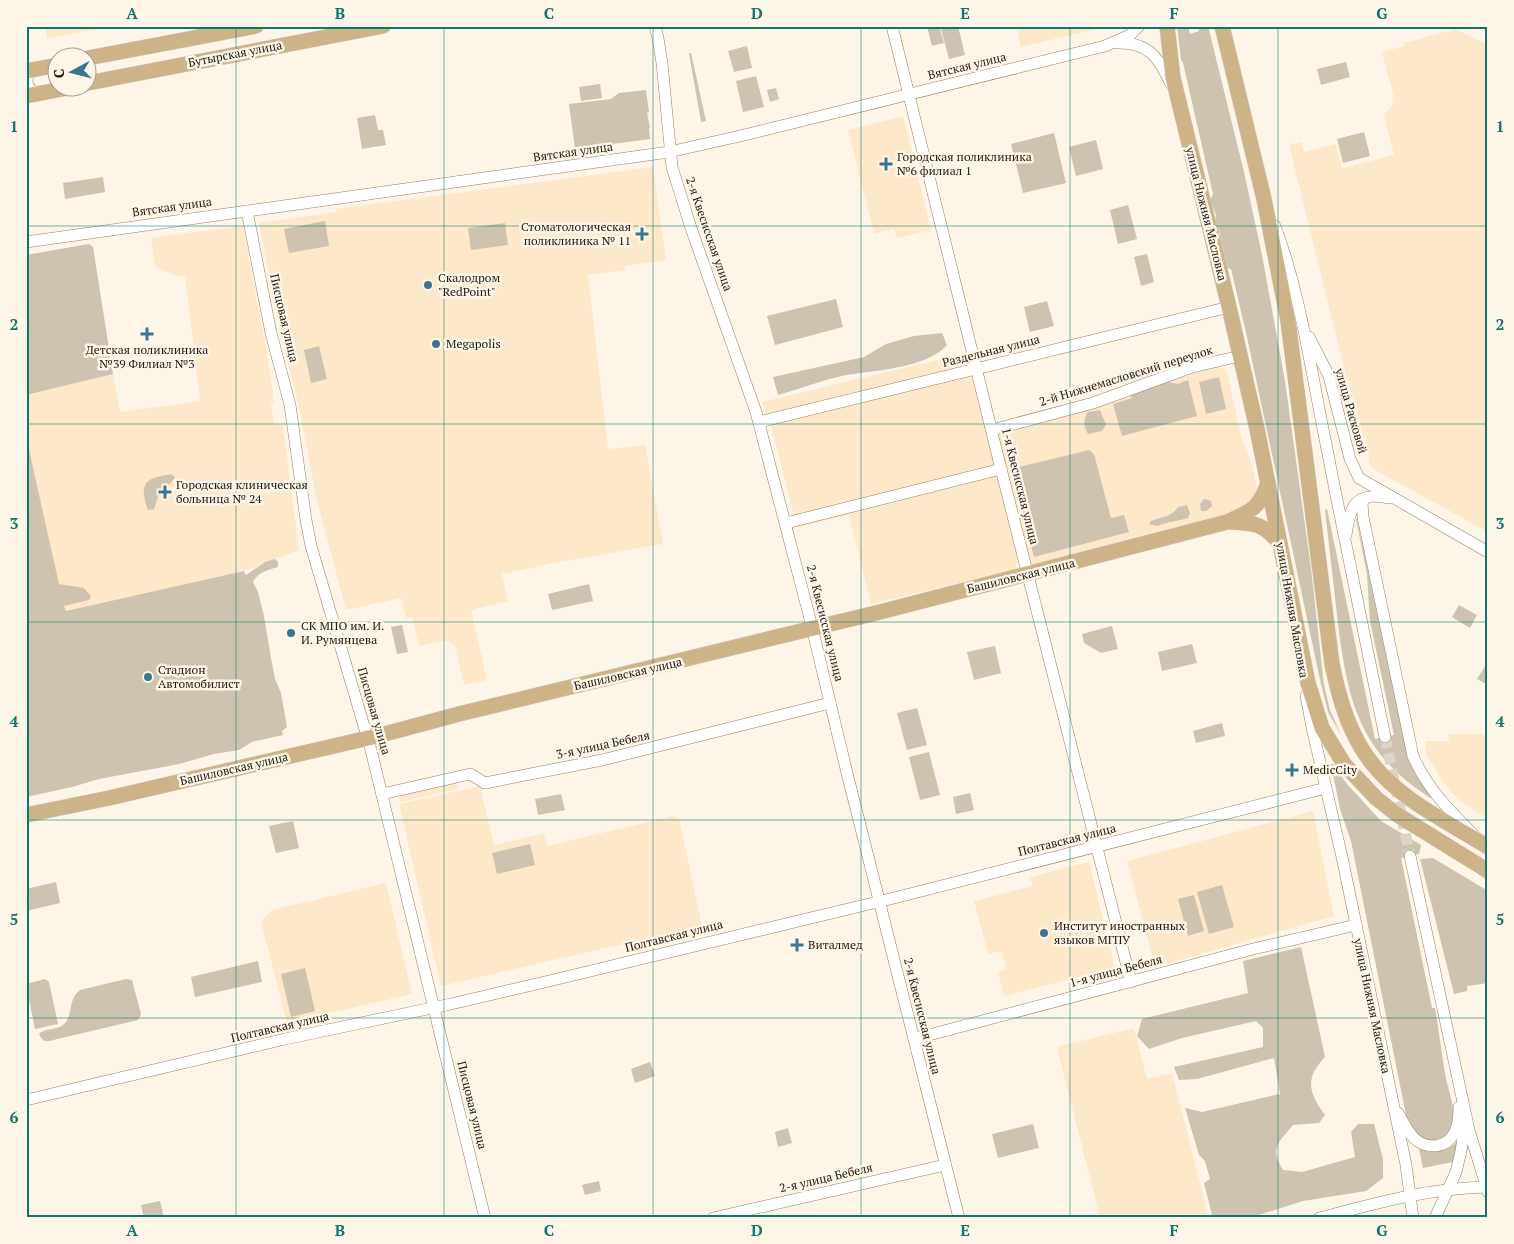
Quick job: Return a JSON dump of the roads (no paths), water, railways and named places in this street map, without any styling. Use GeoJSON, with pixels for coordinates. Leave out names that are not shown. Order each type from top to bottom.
{"type":"FeatureCollection","features":[{"type":"Feature","properties":{"kind":"main road","name":"Бутырская улица"},"geometry":{"type":"LineString","coordinates":[[98,56],[256,26]]}},
{"type":"Feature","properties":{"kind":"main road","name":"Бутырская улица"},"geometry":{"type":"LineString","coordinates":[[98,81],[383,26]]}},
{"type":"Feature","properties":{"kind":"main road"},"geometry":{"type":"LineString","coordinates":[[1155,26],[1173,78]]}},
{"type":"Feature","properties":{"kind":"main road","name":"улица Нижняя Масловка"},"geometry":{"type":"LineString","coordinates":[[1167,26],[1173,78],[1240,356],[1268,483],[1302,654]]}},
{"type":"Feature","properties":{"kind":"main road"},"geometry":{"type":"LineString","coordinates":[[1222,26],[1264,199],[1288,321],[1332,664],[1337,690],[1357,740],[1370,762],[1388,781],[1406,796],[1485,845]]}},
{"type":"Feature","properties":{"kind":"main road"},"geometry":{"type":"LineString","coordinates":[[31,70],[48,67]]}},
{"type":"Feature","properties":{"kind":"main road"},"geometry":{"type":"LineString","coordinates":[[34,94],[48,91]]}},
{"type":"Feature","properties":{"kind":"main road","name":"Башиловская улица"},"geometry":{"type":"LineString","coordinates":[[26,815],[119,796],[368,738],[1028,574],[1227,522],[1257,506],[1268,483]]}},
{"type":"Feature","properties":{"kind":"main road","name":"Башиловская улица"},"geometry":{"type":"LineString","coordinates":[[1227,522],[1258,525],[1270,533],[1281,546]]}},
{"type":"Feature","properties":{"kind":"main road"},"geometry":{"type":"LineString","coordinates":[[1302,654],[1313,701],[1322,728],[1344,764],[1376,798],[1396,814],[1488,871]]}},
{"type":"Feature","properties":{"kind":"street","name":"2-я Квесисская улица"},"geometry":{"type":"LineString","coordinates":[[655,26],[659,32],[669,152],[672,166],[691,228],[759,422],[786,523],[959,1218]]}},
{"type":"Feature","properties":{"kind":"street","name":"1-я Квесисская улица"},"geometry":{"type":"LineString","coordinates":[[892,26],[1001,469],[1131,982]]}},
{"type":"Feature","properties":{"kind":"street","name":"Вятская улица"},"geometry":{"type":"LineString","coordinates":[[1115,43],[1139,26]]}},
{"type":"Feature","properties":{"kind":"street","name":"Вятская улица"},"geometry":{"type":"LineString","coordinates":[[26,242],[669,152],[909,95],[1115,43],[1134,43],[1148,50],[1162,66],[1178,99]]}},
{"type":"Feature","properties":{"kind":"street"},"geometry":{"type":"LineString","coordinates":[[31,70],[27,81],[34,94]]}},
{"type":"Feature","properties":{"kind":"street"},"geometry":{"type":"LineString","coordinates":[[1264,199],[1289,268],[1304,326],[1345,543],[1385,738]]}},
{"type":"Feature","properties":{"kind":"street","name":"Писцовая улица"},"geometry":{"type":"LineString","coordinates":[[247,211],[271,333],[290,405],[311,546],[368,738],[486,1218]]}},
{"type":"Feature","properties":{"kind":"street","name":"Раздельная улица"},"geometry":{"type":"LineString","coordinates":[[759,422],[1229,307]]}},
{"type":"Feature","properties":{"kind":"street","name":"улица Расковой"},"geometry":{"type":"LineString","coordinates":[[1304,326],[1329,376],[1350,459],[1359,478],[1488,552]]}},
{"type":"Feature","properties":{"kind":"street","name":"2-й Нижнемасловский переулок"},"geometry":{"type":"LineString","coordinates":[[992,430],[1093,403],[1192,368],[1240,356]]}},
{"type":"Feature","properties":{"kind":"street"},"geometry":{"type":"LineString","coordinates":[[786,523],[1001,469]]}},
{"type":"Feature","properties":{"kind":"street"},"geometry":{"type":"LineString","coordinates":[[1345,543],[1351,508],[1356,503],[1365,498],[1378,496],[1400,502]]}},
{"type":"Feature","properties":{"kind":"street"},"geometry":{"type":"LineString","coordinates":[[1365,498],[1362,503],[1363,517],[1413,756],[1421,773],[1437,795],[1485,845]]}},
{"type":"Feature","properties":{"kind":"street","name":"улица Нижняя Масловка"},"geometry":{"type":"LineString","coordinates":[[1302,654],[1305,692],[1393,1103],[1411,1194],[1413,1218]]}},
{"type":"Feature","properties":{"kind":"street","name":"3-я улица Бебеля"},"geometry":{"type":"LineString","coordinates":[[382,794],[470,774],[485,783],[602,760],[830,703]]}},
{"type":"Feature","properties":{"kind":"street","name":"Полтавская улица"},"geometry":{"type":"LineString","coordinates":[[26,1100],[285,1039],[434,1008],[879,902],[1326,788]]}},
{"type":"Feature","properties":{"kind":"street"},"geometry":{"type":"LineString","coordinates":[[1319,1218],[1411,1194],[1448,1188],[1487,1188],[1469,1130],[1410,856]]}},
{"type":"Feature","properties":{"kind":"street","name":"1-я улица Бебеля"},"geometry":{"type":"LineString","coordinates":[[914,1039],[1253,949],[1356,925]]}},
{"type":"Feature","properties":{"kind":"street"},"geometry":{"type":"LineString","coordinates":[[1393,1103],[1413,1137],[1424,1144],[1436,1146],[1450,1140],[1457,1128],[1459,1119],[1459,1086]]}},
{"type":"Feature","properties":{"kind":"street"},"geometry":{"type":"LineString","coordinates":[[1435,1218],[1456,1172],[1462,1151],[1466,1116]]}},
{"type":"Feature","properties":{"kind":"street"},"geometry":{"type":"LineString","coordinates":[[1469,1130],[1481,1156],[1488,1164]]}},
{"type":"Feature","properties":{"kind":"street","name":"2-я улица Бебеля"},"geometry":{"type":"LineString","coordinates":[[713,1218],[945,1165]]}},
{"type":"Feature","properties":{"kind":"tunnel"},"geometry":{"type":"LineString","coordinates":[[1385,737],[1410,856]]}},
{"type":"Feature","properties":{"kind":"place","name":"Городская поликлиника №6 филиал 1"},"geometry":{"type":"Point","coordinates":[886,164]}},
{"type":"Feature","properties":{"kind":"place","name":"Стоматологическая поликлиника № 11"},"geometry":{"type":"Point","coordinates":[642,234]}},
{"type":"Feature","properties":{"kind":"place","name":"Скалодром \"RedPoint\""},"geometry":{"type":"Point","coordinates":[428,285]}},
{"type":"Feature","properties":{"kind":"place","name":"Детская поликлиника №39 Филиал №3"},"geometry":{"type":"Point","coordinates":[147,334]}},
{"type":"Feature","properties":{"kind":"place","name":"Megapolis"},"geometry":{"type":"Point","coordinates":[436,344]}},
{"type":"Feature","properties":{"kind":"place","name":"Городская клиническая больница № 24"},"geometry":{"type":"Point","coordinates":[165,492]}},
{"type":"Feature","properties":{"kind":"place","name":"СК МПО им. И. И. Румянцева"},"geometry":{"type":"Point","coordinates":[291,633]}},
{"type":"Feature","properties":{"kind":"place","name":"Стадион Автомобилист"},"geometry":{"type":"Point","coordinates":[148,677]}},
{"type":"Feature","properties":{"kind":"place","name":"MedicCity"},"geometry":{"type":"Point","coordinates":[1292,770]}},
{"type":"Feature","properties":{"kind":"place","name":"Институт иностранных языков МГПУ"},"geometry":{"type":"Point","coordinates":[1044,933]}},
{"type":"Feature","properties":{"kind":"place","name":"Виталмед"},"geometry":{"type":"Point","coordinates":[797,945]}}]}
